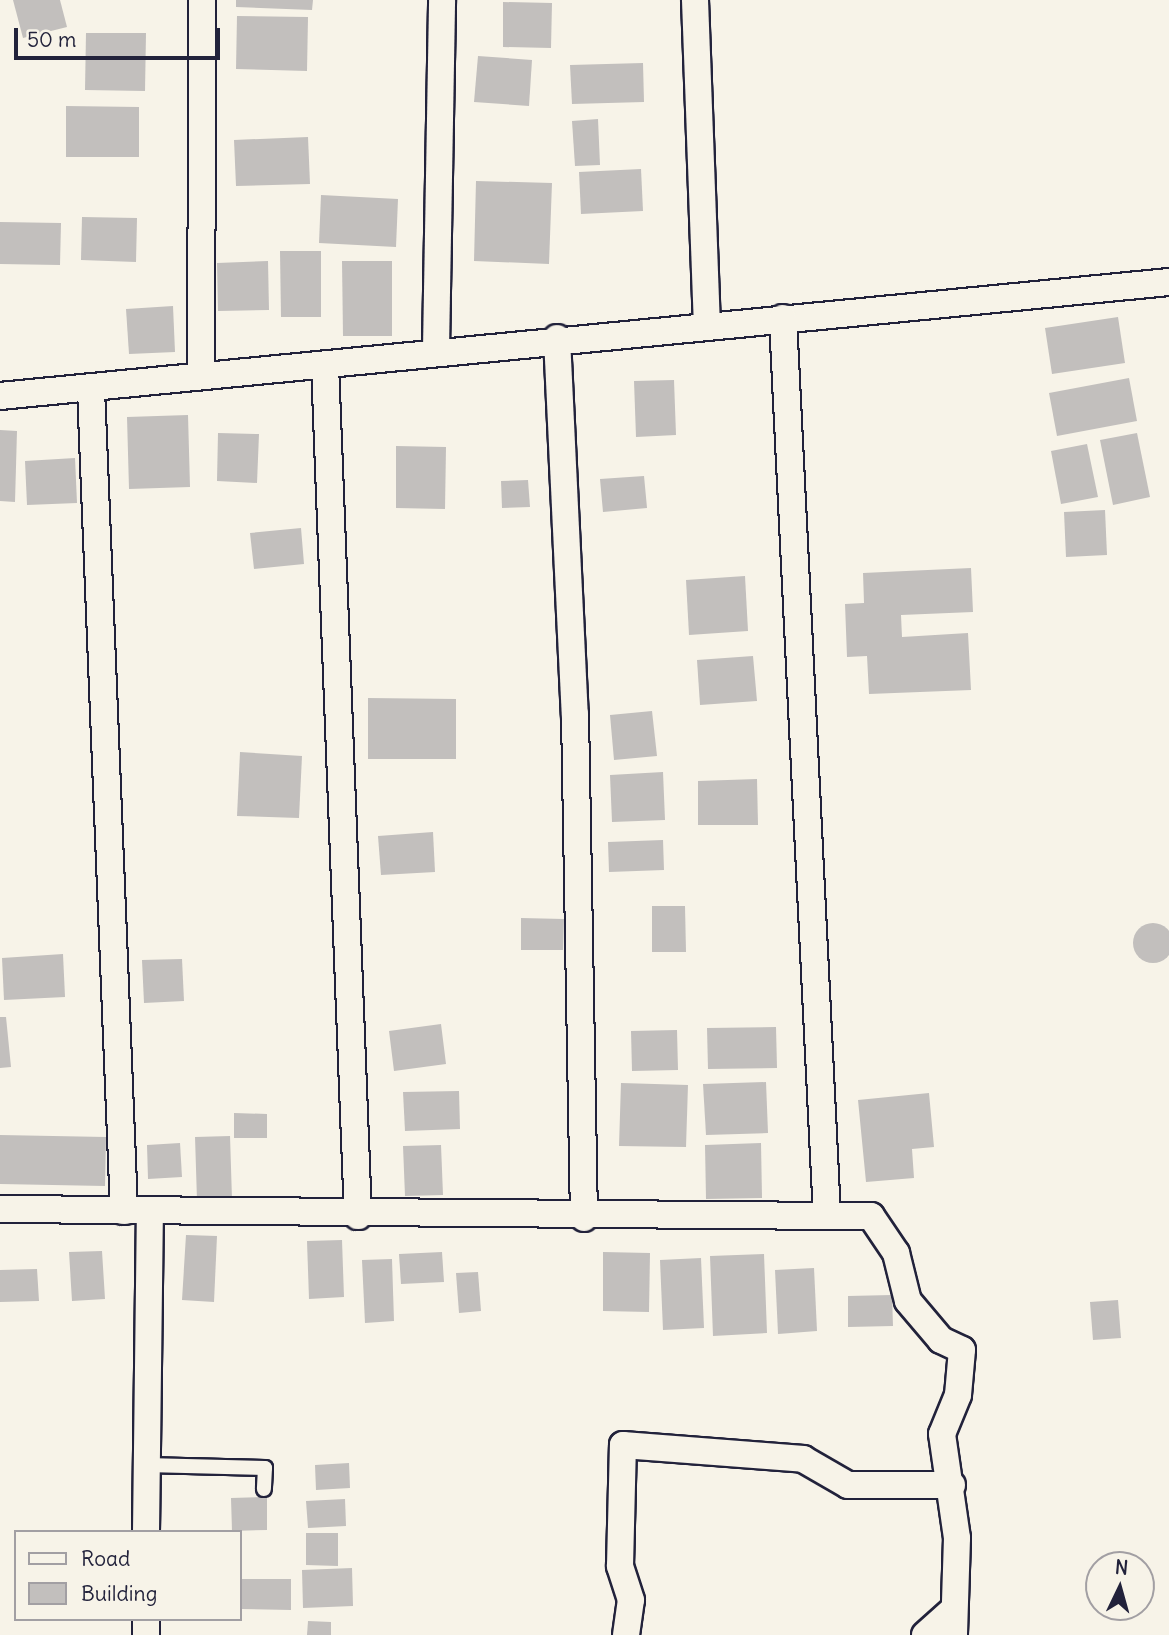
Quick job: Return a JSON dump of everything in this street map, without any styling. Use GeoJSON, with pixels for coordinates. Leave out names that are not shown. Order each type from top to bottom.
{"type":"FeatureCollection","features":[{"type":"Feature","properties":{"kind":"street"},"geometry":{"type":"LineString","coordinates":[[201,376],[202,0]]}},
{"type":"Feature","properties":{"kind":"street"},"geometry":{"type":"LineString","coordinates":[[436,349],[442,0]]}},
{"type":"Feature","properties":{"kind":"street"},"geometry":{"type":"LineString","coordinates":[[695,0],[707,323]]}},
{"type":"Feature","properties":{"kind":"street"},"geometry":{"type":"LineString","coordinates":[[0,396],[325,365],[436,349],[1169,282]]}},
{"type":"Feature","properties":{"kind":"street"},"geometry":{"type":"LineString","coordinates":[[783,318],[827,1216]]}},
{"type":"Feature","properties":{"kind":"street"},"geometry":{"type":"LineString","coordinates":[[557,338],[575,713],[584,1218]]}},
{"type":"Feature","properties":{"kind":"street"},"geometry":{"type":"LineString","coordinates":[[325,365],[358,1216]]}},
{"type":"Feature","properties":{"kind":"street"},"geometry":{"type":"LineString","coordinates":[[91,389],[137,1212],[146,1530]]}},
{"type":"Feature","properties":{"kind":"street"},"geometry":{"type":"LineString","coordinates":[[0,1209],[584,1218],[871,1216],[896,1253],[908,1301],[941,1340],[962,1350],[958,1395],[942,1434],[952,1485],[953,1622],[925,1635]]}},
{"type":"Feature","properties":{"kind":"street"},"geometry":{"type":"LineString","coordinates":[[626,1635],[631,1600],[620,1566],[623,1445],[803,1459],[848,1485],[952,1485]]}},
{"type":"Feature","properties":{"kind":"lane"},"geometry":{"type":"LineString","coordinates":[[146,1465],[265,1468],[264,1489]]}},
{"type":"Feature","properties":{"kind":"building"},"geometry":{"type":"Polygon","coordinates":[[[13,0],[60,0],[67,27],[23,38],[13,0]]]}},
{"type":"Feature","properties":{"kind":"building"},"geometry":{"type":"Polygon","coordinates":[[[236,0],[313,0],[312,10],[236,7],[236,0]]]}},
{"type":"Feature","properties":{"kind":"building"},"geometry":{"type":"Polygon","coordinates":[[[503,2],[552,3],[551,48],[503,47],[503,2]]]}},
{"type":"Feature","properties":{"kind":"building"},"geometry":{"type":"Polygon","coordinates":[[[237,16],[308,17],[307,71],[236,69],[237,16]]]}},
{"type":"Feature","properties":{"kind":"building"},"geometry":{"type":"Polygon","coordinates":[[[86,33],[146,33],[145,91],[85,90],[86,33]]]}},
{"type":"Feature","properties":{"kind":"building"},"geometry":{"type":"Polygon","coordinates":[[[478,56],[532,60],[529,106],[474,102],[478,56]]]}},
{"type":"Feature","properties":{"kind":"building"},"geometry":{"type":"Polygon","coordinates":[[[643,63],[644,102],[572,104],[570,65],[643,63]]]}},
{"type":"Feature","properties":{"kind":"building"},"geometry":{"type":"Polygon","coordinates":[[[66,106],[139,107],[139,157],[66,157],[66,106]]]}},
{"type":"Feature","properties":{"kind":"building"},"geometry":{"type":"Polygon","coordinates":[[[598,119],[600,165],[575,166],[572,121],[598,119]]]}},
{"type":"Feature","properties":{"kind":"building"},"geometry":{"type":"Polygon","coordinates":[[[308,137],[310,184],[236,186],[234,140],[308,137]]]}},
{"type":"Feature","properties":{"kind":"building"},"geometry":{"type":"Polygon","coordinates":[[[641,169],[643,211],[581,214],[579,172],[641,169]]]}},
{"type":"Feature","properties":{"kind":"building"},"geometry":{"type":"Polygon","coordinates":[[[476,181],[552,183],[549,264],[474,261],[476,181]]]}},
{"type":"Feature","properties":{"kind":"building"},"geometry":{"type":"Polygon","coordinates":[[[321,195],[398,199],[396,247],[319,243],[321,195]]]}},
{"type":"Feature","properties":{"kind":"building"},"geometry":{"type":"Polygon","coordinates":[[[82,217],[137,218],[136,262],[81,260],[82,217]]]}},
{"type":"Feature","properties":{"kind":"building"},"geometry":{"type":"Polygon","coordinates":[[[0,222],[61,223],[60,265],[0,264],[0,222]]]}},
{"type":"Feature","properties":{"kind":"building"},"geometry":{"type":"Polygon","coordinates":[[[280,251],[321,251],[321,317],[281,317],[280,251]]]}},
{"type":"Feature","properties":{"kind":"building"},"geometry":{"type":"Polygon","coordinates":[[[268,261],[269,310],[218,311],[217,263],[268,261]]]}},
{"type":"Feature","properties":{"kind":"building"},"geometry":{"type":"Polygon","coordinates":[[[342,261],[392,261],[392,336],[343,336],[342,261]]]}},
{"type":"Feature","properties":{"kind":"building"},"geometry":{"type":"Polygon","coordinates":[[[173,306],[175,352],[129,354],[126,309],[173,306]]]}},
{"type":"Feature","properties":{"kind":"building"},"geometry":{"type":"Polygon","coordinates":[[[1118,317],[1125,363],[1052,374],[1045,328],[1118,317]]]}},
{"type":"Feature","properties":{"kind":"building"},"geometry":{"type":"Polygon","coordinates":[[[1129,378],[1137,421],[1057,436],[1049,393],[1129,378]]]}},
{"type":"Feature","properties":{"kind":"building"},"geometry":{"type":"Polygon","coordinates":[[[674,380],[676,435],[636,437],[634,381],[674,380]]]}},
{"type":"Feature","properties":{"kind":"building"},"geometry":{"type":"Polygon","coordinates":[[[188,415],[190,487],[129,489],[127,417],[188,415]]]}},
{"type":"Feature","properties":{"kind":"building"},"geometry":{"type":"Polygon","coordinates":[[[0,430],[17,431],[15,502],[0,501],[0,430]]]}},
{"type":"Feature","properties":{"kind":"building"},"geometry":{"type":"Polygon","coordinates":[[[218,433],[259,434],[257,483],[217,481],[218,433]]]}},
{"type":"Feature","properties":{"kind":"building"},"geometry":{"type":"Polygon","coordinates":[[[1137,433],[1150,497],[1113,505],[1100,440],[1137,433]]]}},
{"type":"Feature","properties":{"kind":"building"},"geometry":{"type":"Polygon","coordinates":[[[1087,444],[1098,497],[1061,504],[1051,451],[1087,444]]]}},
{"type":"Feature","properties":{"kind":"building"},"geometry":{"type":"Polygon","coordinates":[[[396,446],[446,447],[445,509],[396,508],[396,446]]]}},
{"type":"Feature","properties":{"kind":"building"},"geometry":{"type":"Polygon","coordinates":[[[75,458],[77,503],[27,505],[25,461],[75,458]]]}},
{"type":"Feature","properties":{"kind":"building"},"geometry":{"type":"Polygon","coordinates":[[[644,476],[647,508],[603,512],[600,479],[644,476]]]}},
{"type":"Feature","properties":{"kind":"building"},"geometry":{"type":"Polygon","coordinates":[[[528,480],[530,507],[502,508],[501,481],[528,480]]]}},
{"type":"Feature","properties":{"kind":"building"},"geometry":{"type":"Polygon","coordinates":[[[1105,510],[1107,555],[1066,557],[1064,512],[1105,510]]]}},
{"type":"Feature","properties":{"kind":"building"},"geometry":{"type":"Polygon","coordinates":[[[301,528],[304,564],[254,569],[250,533],[301,528]]]}},
{"type":"Feature","properties":{"kind":"building"},"geometry":{"type":"Polygon","coordinates":[[[971,568],[973,612],[901,615],[902,637],[968,633],[971,690],[869,694],[867,656],[847,657],[845,604],[864,603],[863,573],[971,568]]]}},
{"type":"Feature","properties":{"kind":"building"},"geometry":{"type":"Polygon","coordinates":[[[745,576],[748,631],[689,635],[686,580],[745,576]]]}},
{"type":"Feature","properties":{"kind":"building"},"geometry":{"type":"Polygon","coordinates":[[[753,656],[757,701],[700,705],[697,660],[753,656]]]}},
{"type":"Feature","properties":{"kind":"building"},"geometry":{"type":"Polygon","coordinates":[[[368,698],[456,699],[456,759],[368,759],[368,698]]]}},
{"type":"Feature","properties":{"kind":"building"},"geometry":{"type":"Polygon","coordinates":[[[652,711],[657,756],[614,760],[610,715],[652,711]]]}},
{"type":"Feature","properties":{"kind":"building"},"geometry":{"type":"Polygon","coordinates":[[[240,752],[302,756],[299,818],[237,816],[240,752]]]}},
{"type":"Feature","properties":{"kind":"building"},"geometry":{"type":"Polygon","coordinates":[[[663,772],[665,820],[612,822],[610,775],[663,772]]]}},
{"type":"Feature","properties":{"kind":"building"},"geometry":{"type":"Polygon","coordinates":[[[757,779],[758,825],[698,825],[698,781],[757,779]]]}},
{"type":"Feature","properties":{"kind":"building"},"geometry":{"type":"Polygon","coordinates":[[[433,832],[435,872],[381,875],[378,836],[433,832]]]}},
{"type":"Feature","properties":{"kind":"building"},"geometry":{"type":"Polygon","coordinates":[[[663,840],[664,870],[609,872],[608,842],[663,840]]]}},
{"type":"Feature","properties":{"kind":"building"},"geometry":{"type":"Polygon","coordinates":[[[652,906],[685,906],[686,952],[652,952],[652,906]]]}},
{"type":"Feature","properties":{"kind":"building"},"geometry":{"type":"Polygon","coordinates":[[[521,918],[564,919],[563,950],[521,950],[521,918]]]}},
{"type":"Feature","properties":{"kind":"building"},"geometry":{"type":"Polygon","coordinates":[[[1145,924],[1161,924],[1170,933],[1170,953],[1161,962],[1145,962],[1134,951],[1134,935],[1145,924]]]}},
{"type":"Feature","properties":{"kind":"building"},"geometry":{"type":"Polygon","coordinates":[[[63,954],[65,997],[4,1000],[2,958],[63,954]]]}},
{"type":"Feature","properties":{"kind":"building"},"geometry":{"type":"Polygon","coordinates":[[[182,959],[184,1001],[144,1003],[142,960],[182,959]]]}},
{"type":"Feature","properties":{"kind":"building"},"geometry":{"type":"Polygon","coordinates":[[[0,1017],[6,1017],[11,1067],[0,1068],[0,1017]]]}},
{"type":"Feature","properties":{"kind":"building"},"geometry":{"type":"Polygon","coordinates":[[[441,1024],[446,1064],[394,1071],[389,1031],[441,1024]]]}},
{"type":"Feature","properties":{"kind":"building"},"geometry":{"type":"Polygon","coordinates":[[[776,1027],[777,1068],[708,1069],[707,1028],[776,1027]]]}},
{"type":"Feature","properties":{"kind":"building"},"geometry":{"type":"Polygon","coordinates":[[[677,1030],[678,1070],[632,1071],[631,1031],[677,1030]]]}},
{"type":"Feature","properties":{"kind":"building"},"geometry":{"type":"Polygon","coordinates":[[[766,1082],[768,1133],[706,1135],[703,1084],[766,1082]]]}},
{"type":"Feature","properties":{"kind":"building"},"geometry":{"type":"Polygon","coordinates":[[[621,1083],[688,1085],[686,1147],[619,1146],[621,1083]]]}},
{"type":"Feature","properties":{"kind":"building"},"geometry":{"type":"Polygon","coordinates":[[[459,1091],[460,1129],[405,1131],[403,1092],[459,1091]]]}},
{"type":"Feature","properties":{"kind":"building"},"geometry":{"type":"Polygon","coordinates":[[[929,1093],[934,1147],[912,1149],[914,1178],[866,1182],[858,1100],[929,1093]]]}},
{"type":"Feature","properties":{"kind":"building"},"geometry":{"type":"Polygon","coordinates":[[[234,1113],[267,1114],[267,1138],[234,1138],[234,1113]]]}},
{"type":"Feature","properties":{"kind":"building"},"geometry":{"type":"Polygon","coordinates":[[[0,1135],[106,1137],[105,1186],[0,1184],[0,1135]]]}},
{"type":"Feature","properties":{"kind":"building"},"geometry":{"type":"Polygon","coordinates":[[[230,1136],[232,1199],[197,1200],[195,1137],[230,1136]]]}},
{"type":"Feature","properties":{"kind":"building"},"geometry":{"type":"Polygon","coordinates":[[[180,1143],[182,1177],[148,1179],[147,1145],[180,1143]]]}},
{"type":"Feature","properties":{"kind":"building"},"geometry":{"type":"Polygon","coordinates":[[[761,1143],[762,1198],[706,1199],[705,1145],[761,1143]]]}},
{"type":"Feature","properties":{"kind":"building"},"geometry":{"type":"Polygon","coordinates":[[[441,1145],[443,1195],[405,1196],[403,1146],[441,1145]]]}},
{"type":"Feature","properties":{"kind":"building"},"geometry":{"type":"Polygon","coordinates":[[[186,1235],[217,1236],[214,1302],[182,1300],[186,1235]]]}},
{"type":"Feature","properties":{"kind":"building"},"geometry":{"type":"Polygon","coordinates":[[[342,1240],[344,1297],[309,1299],[307,1241],[342,1240]]]}},
{"type":"Feature","properties":{"kind":"building"},"geometry":{"type":"Polygon","coordinates":[[[102,1251],[105,1299],[72,1301],[69,1252],[102,1251]]]}},
{"type":"Feature","properties":{"kind":"building"},"geometry":{"type":"Polygon","coordinates":[[[442,1252],[444,1282],[401,1284],[399,1254],[442,1252]]]}},
{"type":"Feature","properties":{"kind":"building"},"geometry":{"type":"Polygon","coordinates":[[[603,1252],[650,1253],[649,1312],[603,1311],[603,1252]]]}},
{"type":"Feature","properties":{"kind":"building"},"geometry":{"type":"Polygon","coordinates":[[[764,1254],[767,1333],[713,1336],[710,1256],[764,1254]]]}},
{"type":"Feature","properties":{"kind":"building"},"geometry":{"type":"Polygon","coordinates":[[[701,1258],[704,1328],[663,1330],[660,1260],[701,1258]]]}},
{"type":"Feature","properties":{"kind":"building"},"geometry":{"type":"Polygon","coordinates":[[[392,1259],[394,1321],[365,1323],[362,1260],[392,1259]]]}},
{"type":"Feature","properties":{"kind":"building"},"geometry":{"type":"Polygon","coordinates":[[[814,1268],[817,1331],[778,1334],[775,1270],[814,1268]]]}},
{"type":"Feature","properties":{"kind":"building"},"geometry":{"type":"Polygon","coordinates":[[[37,1269],[39,1301],[0,1302],[0,1270],[37,1269]]]}},
{"type":"Feature","properties":{"kind":"building"},"geometry":{"type":"Polygon","coordinates":[[[478,1272],[481,1311],[459,1313],[456,1273],[478,1272]]]}},
{"type":"Feature","properties":{"kind":"building"},"geometry":{"type":"Polygon","coordinates":[[[892,1295],[893,1326],[848,1327],[848,1296],[892,1295]]]}},
{"type":"Feature","properties":{"kind":"building"},"geometry":{"type":"Polygon","coordinates":[[[1118,1300],[1121,1338],[1093,1340],[1090,1302],[1118,1300]]]}},
{"type":"Feature","properties":{"kind":"building"},"geometry":{"type":"Polygon","coordinates":[[[349,1463],[350,1488],[316,1490],[315,1465],[349,1463]]]}},
{"type":"Feature","properties":{"kind":"building"},"geometry":{"type":"Polygon","coordinates":[[[267,1497],[267,1530],[232,1530],[231,1498],[267,1497]]]}},
{"type":"Feature","properties":{"kind":"building"},"geometry":{"type":"Polygon","coordinates":[[[345,1499],[346,1526],[308,1528],[306,1501],[345,1499]]]}},
{"type":"Feature","properties":{"kind":"building"},"geometry":{"type":"Polygon","coordinates":[[[306,1533],[338,1533],[338,1566],[306,1565],[306,1533]]]}},
{"type":"Feature","properties":{"kind":"building"},"geometry":{"type":"Polygon","coordinates":[[[352,1568],[353,1606],[303,1608],[302,1570],[352,1568]]]}},
{"type":"Feature","properties":{"kind":"building"},"geometry":{"type":"Polygon","coordinates":[[[242,1579],[291,1579],[291,1610],[242,1609],[242,1579]]]}},
{"type":"Feature","properties":{"kind":"building"},"geometry":{"type":"Polygon","coordinates":[[[308,1621],[331,1622],[331,1635],[307,1635],[308,1621]]]}}]}
